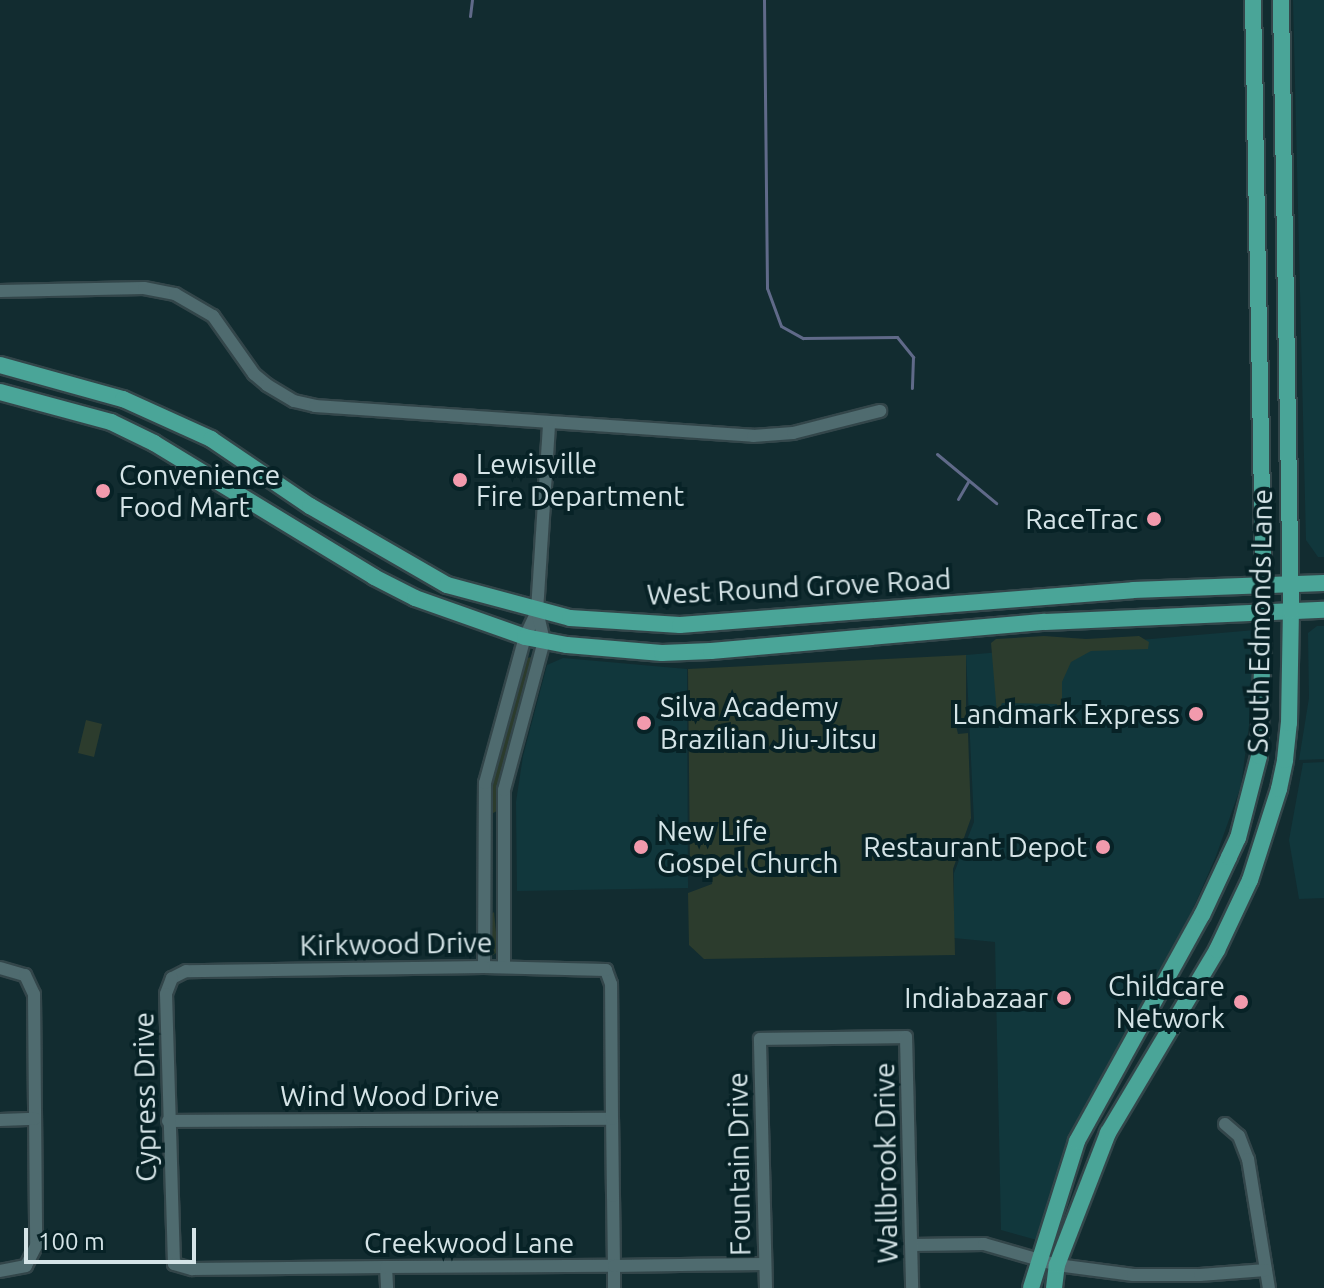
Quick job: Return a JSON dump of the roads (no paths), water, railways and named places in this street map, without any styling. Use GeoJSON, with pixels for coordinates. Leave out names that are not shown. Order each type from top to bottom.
{"type":"FeatureCollection","features":[{"type":"Feature","properties":{"kind":"main road","name":"South Edmonds Lane"},"geometry":{"type":"LineString","coordinates":[[1031,1288],[1077,1141],[1202,915],[1238,838],[1259,756],[1264,585],[1253,0]]}},
{"type":"Feature","properties":{"kind":"main road","name":"South Edmonds Lane"},"geometry":{"type":"LineString","coordinates":[[1054,1288],[1057,1265],[1108,1133],[1217,950],[1261,846],[1279,789],[1288,735],[1291,611],[1281,0]]}},
{"type":"Feature","properties":{"kind":"main road","name":"West Round Grove Road"},"geometry":{"type":"LineString","coordinates":[[0,365],[123,399],[197,433],[404,563],[447,585],[570,618],[680,625],[1133,590],[1324,583]]}},
{"type":"Feature","properties":{"kind":"main road","name":"West Round Grove Road"},"geometry":{"type":"LineString","coordinates":[[0,392],[111,422],[154,443],[374,577],[465,618],[544,641],[618,651],[698,651],[1045,622],[1324,610]]}},
{"type":"Feature","properties":{"kind":"main road"},"geometry":{"type":"LineString","coordinates":[[1238,838],[1261,846]]}},
{"type":"Feature","properties":{"kind":"main road"},"geometry":{"type":"LineString","coordinates":[[1140,1024],[1162,1039]]}},
{"type":"Feature","properties":{"kind":"street"},"geometry":{"type":"LineString","coordinates":[[0,291],[132,287],[175,294],[213,316],[254,374],[294,401],[332,407],[753,436],[793,433],[880,411]]}},
{"type":"Feature","properties":{"kind":"street"},"geometry":{"type":"LineString","coordinates":[[504,967],[504,790],[544,641],[537,611],[549,423]]}},
{"type":"Feature","properties":{"kind":"street"},"geometry":{"type":"LineString","coordinates":[[484,967],[485,783],[525,637],[537,611]]}},
{"type":"Feature","properties":{"kind":"street","name":"Kirkwood Drive"},"geometry":{"type":"LineString","coordinates":[[172,978],[186,971],[602,967],[610,975],[611,984],[612,1119]]}},
{"type":"Feature","properties":{"kind":"street"},"geometry":{"type":"LineString","coordinates":[[0,968],[17,970],[32,983],[35,1119],[35,1254],[26,1266],[0,1271]]}},
{"type":"Feature","properties":{"kind":"street","name":"Cypress Drive"},"geometry":{"type":"LineString","coordinates":[[172,978],[166,994],[174,1264]]}},
{"type":"Feature","properties":{"kind":"street","name":"Fountain Drive"},"geometry":{"type":"LineString","coordinates":[[766,1288],[760,1039],[906,1037]]}},
{"type":"Feature","properties":{"kind":"street","name":"Wallbrook Drive"},"geometry":{"type":"LineString","coordinates":[[906,1037],[912,1288]]}},
{"type":"Feature","properties":{"kind":"street"},"geometry":{"type":"LineString","coordinates":[[0,1120],[35,1119]]}},
{"type":"Feature","properties":{"kind":"street"},"geometry":{"type":"LineString","coordinates":[[612,1119],[614,1288]]}},
{"type":"Feature","properties":{"kind":"street","name":"Wind Wood Drive"},"geometry":{"type":"LineString","coordinates":[[168,1121],[612,1119]]}},
{"type":"Feature","properties":{"kind":"street"},"geometry":{"type":"LineString","coordinates":[[1225,1124],[1239,1136],[1248,1159],[1269,1288]]}},
{"type":"Feature","properties":{"kind":"street"},"geometry":{"type":"LineString","coordinates":[[912,1245],[984,1244],[1057,1265],[1133,1275],[1200,1275],[1266,1270]]}},
{"type":"Feature","properties":{"kind":"street","name":"Creekwood Lane"},"geometry":{"type":"LineString","coordinates":[[174,1264],[192,1269],[765,1264]]}},
{"type":"Feature","properties":{"kind":"street"},"geometry":{"type":"LineString","coordinates":[[386,1267],[387,1288]]}},
{"type":"Feature","properties":{"kind":"waterway"},"geometry":{"type":"LineString","coordinates":[[470,16],[472,0]]}},
{"type":"Feature","properties":{"kind":"waterway"},"geometry":{"type":"LineString","coordinates":[[764,0],[767,288],[781,326],[803,338],[897,337],[913,357],[912,388]]}},
{"type":"Feature","properties":{"kind":"waterway"},"geometry":{"type":"LineString","coordinates":[[937,454],[996,503]]}},
{"type":"Feature","properties":{"kind":"waterway"},"geometry":{"type":"LineString","coordinates":[[958,499],[968,482]]}},
{"type":"Feature","properties":{"kind":"place","name":"Lewisville Fire Department"},"geometry":{"type":"Point","coordinates":[460,480]}},
{"type":"Feature","properties":{"kind":"place","name":"Convenience Food Mart"},"geometry":{"type":"Point","coordinates":[103,491]}},
{"type":"Feature","properties":{"kind":"place","name":"RaceTrac"},"geometry":{"type":"Point","coordinates":[1154,519]}},
{"type":"Feature","properties":{"kind":"place","name":"Landmark Express"},"geometry":{"type":"Point","coordinates":[1196,714]}},
{"type":"Feature","properties":{"kind":"place","name":"Silva Academy Brazilian Jiu-Jitsu"},"geometry":{"type":"Point","coordinates":[644,723]}},
{"type":"Feature","properties":{"kind":"place","name":"New Life Gospel Church"},"geometry":{"type":"Point","coordinates":[641,847]}},
{"type":"Feature","properties":{"kind":"place","name":"Restaurant Depot"},"geometry":{"type":"Point","coordinates":[1103,847]}},
{"type":"Feature","properties":{"kind":"place","name":"Indiabazaar"},"geometry":{"type":"Point","coordinates":[1064,998]}},
{"type":"Feature","properties":{"kind":"place","name":"Childcare Network"},"geometry":{"type":"Point","coordinates":[1241,1002]}}]}
